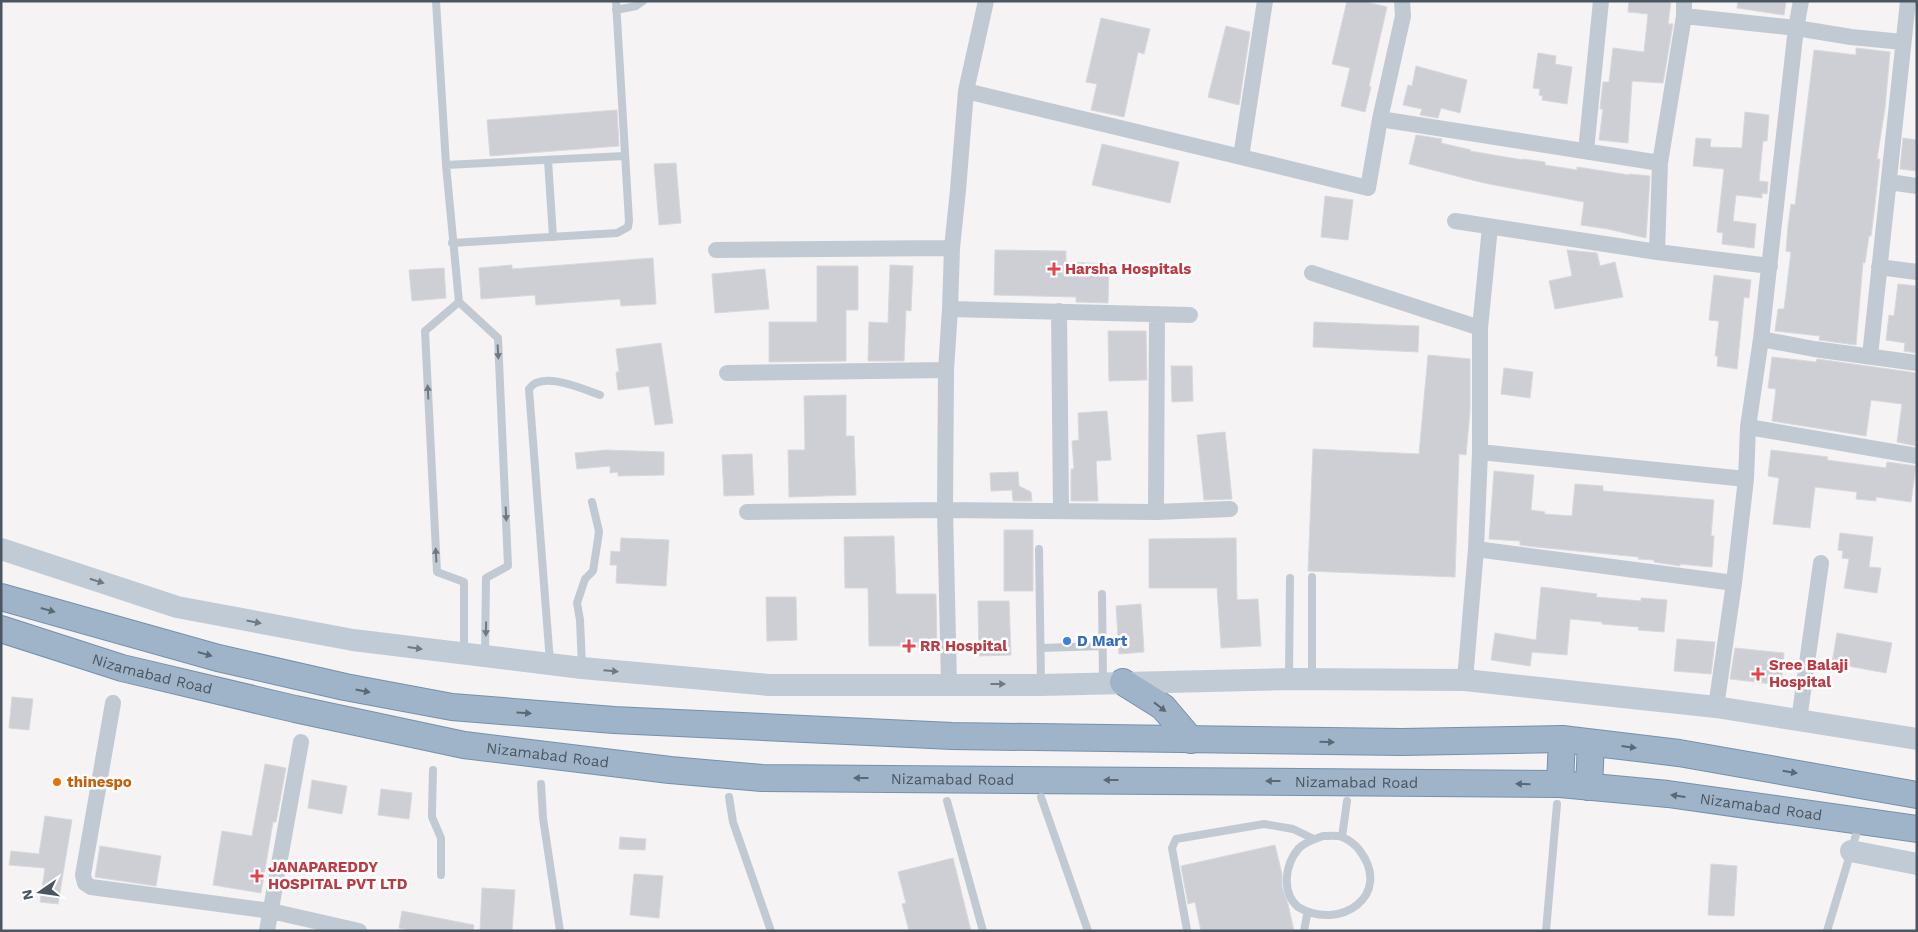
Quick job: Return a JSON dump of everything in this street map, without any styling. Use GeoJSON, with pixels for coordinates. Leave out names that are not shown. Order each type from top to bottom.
{"type":"FeatureCollection","features":[{"type":"Feature","properties":{"kind":"highway","name":"Nizamabad Road"},"geometry":{"type":"LineString","coordinates":[[1,597],[218,658],[345,687],[452,707],[614,720],[952,736],[1402,742],[1562,740],[1679,753],[1917,795]]}},
{"type":"Feature","properties":{"kind":"highway","name":"Nizamabad Road"},"geometry":{"type":"LineString","coordinates":[[1,629],[122,668],[295,709],[464,745],[670,770],[762,778],[1559,794],[1589,787],[1668,794],[1917,829]]}},
{"type":"Feature","properties":{"kind":"highway"},"geometry":{"type":"LineString","coordinates":[[1113,682],[1163,708],[1191,740]]}},
{"type":"Feature","properties":{"kind":"highway"},"geometry":{"type":"LineString","coordinates":[[1559,794],[1562,740]]}},
{"type":"Feature","properties":{"kind":"highway"},"geometry":{"type":"LineString","coordinates":[[1589,787],[1591,743]]}},
{"type":"Feature","properties":{"kind":"main road"},"geometry":{"type":"LineString","coordinates":[[1,549],[176,607],[353,640],[582,668],[769,685],[1041,685],[1289,679],[1465,680],[1716,707],[1917,739]]}},
{"type":"Feature","properties":{"kind":"main road"},"geometry":{"type":"LineString","coordinates":[[1851,851],[1917,864]]}},
{"type":"Feature","properties":{"kind":"street"},"geometry":{"type":"LineString","coordinates":[[949,684],[945,510],[946,370],[952,248],[966,91],[986,1]]}},
{"type":"Feature","properties":{"kind":"street"},"geometry":{"type":"LineString","coordinates":[[1241,157],[1265,1]]}},
{"type":"Feature","properties":{"kind":"street"},"geometry":{"type":"LineString","coordinates":[[966,91],[1368,188],[1380,119],[1403,16],[1402,1]]}},
{"type":"Feature","properties":{"kind":"street"},"geometry":{"type":"LineString","coordinates":[[1586,151],[1601,1]]}},
{"type":"Feature","properties":{"kind":"street"},"geometry":{"type":"LineString","coordinates":[[1716,707],[1734,583],[1746,480],[1748,427],[1762,339],[1800,1]]}},
{"type":"Feature","properties":{"kind":"street"},"geometry":{"type":"LineString","coordinates":[[1870,356],[1908,1]]}},
{"type":"Feature","properties":{"kind":"street"},"geometry":{"type":"LineString","coordinates":[[1658,252],[1660,163],[1684,9],[1851,37],[1903,42]]}},
{"type":"Feature","properties":{"kind":"street"},"geometry":{"type":"LineString","coordinates":[[1380,119],[1660,163]]}},
{"type":"Feature","properties":{"kind":"street"},"geometry":{"type":"LineString","coordinates":[[1889,182],[1917,186]]}},
{"type":"Feature","properties":{"kind":"street"},"geometry":{"type":"LineString","coordinates":[[1455,221],[1658,252],[1770,266]]}},
{"type":"Feature","properties":{"kind":"street"},"geometry":{"type":"LineString","coordinates":[[1465,680],[1476,549],[1480,452],[1480,328],[1490,227]]}},
{"type":"Feature","properties":{"kind":"street"},"geometry":{"type":"LineString","coordinates":[[716,250],[952,248]]}},
{"type":"Feature","properties":{"kind":"street"},"geometry":{"type":"LineString","coordinates":[[1879,267],[1917,272]]}},
{"type":"Feature","properties":{"kind":"street"},"geometry":{"type":"LineString","coordinates":[[1312,273],[1480,328]]}},
{"type":"Feature","properties":{"kind":"street"},"geometry":{"type":"LineString","coordinates":[[950,309],[1190,316]]}},
{"type":"Feature","properties":{"kind":"street"},"geometry":{"type":"LineString","coordinates":[[1059,312],[1061,511]]}},
{"type":"Feature","properties":{"kind":"street"},"geometry":{"type":"LineString","coordinates":[[1156,512],[1158,314]]}},
{"type":"Feature","properties":{"kind":"street"},"geometry":{"type":"LineString","coordinates":[[1762,339],[1814,349],[1917,363]]}},
{"type":"Feature","properties":{"kind":"street"},"geometry":{"type":"LineString","coordinates":[[727,373],[946,370]]}},
{"type":"Feature","properties":{"kind":"street"},"geometry":{"type":"LineString","coordinates":[[1748,427],[1917,456]]}},
{"type":"Feature","properties":{"kind":"street"},"geometry":{"type":"LineString","coordinates":[[1480,452],[1746,480]]}},
{"type":"Feature","properties":{"kind":"street"},"geometry":{"type":"LineString","coordinates":[[747,512],[945,510],[1156,512],[1230,509]]}},
{"type":"Feature","properties":{"kind":"street"},"geometry":{"type":"LineString","coordinates":[[1476,549],[1734,583]]}},
{"type":"Feature","properties":{"kind":"street"},"geometry":{"type":"LineString","coordinates":[[1799,720],[1821,562]]}},
{"type":"Feature","properties":{"kind":"street"},"geometry":{"type":"LineString","coordinates":[[113,703],[83,875],[85,883],[91,887],[271,911],[359,931]]}},
{"type":"Feature","properties":{"kind":"street"},"geometry":{"type":"LineString","coordinates":[[267,931],[301,742]]}},
{"type":"Feature","properties":{"kind":"lane"},"geometry":{"type":"LineString","coordinates":[[436,1],[446,165],[459,302],[498,338],[508,566],[486,578],[475,656]]}},
{"type":"Feature","properties":{"kind":"lane"},"geometry":{"type":"LineString","coordinates":[[452,243],[617,233],[628,227],[616,1]]}},
{"type":"Feature","properties":{"kind":"lane"},"geometry":{"type":"LineString","coordinates":[[616,10],[636,6],[643,1]]}},
{"type":"Feature","properties":{"kind":"lane"},"geometry":{"type":"LineString","coordinates":[[446,165],[624,156]]}},
{"type":"Feature","properties":{"kind":"lane"},"geometry":{"type":"LineString","coordinates":[[548,160],[553,237]]}},
{"type":"Feature","properties":{"kind":"lane"},"geometry":{"type":"LineString","coordinates":[[459,302],[425,331],[437,572],[464,582],[475,656]]}},
{"type":"Feature","properties":{"kind":"lane"},"geometry":{"type":"LineString","coordinates":[[550,664],[529,389],[535,382],[548,380],[600,395]]}},
{"type":"Feature","properties":{"kind":"lane"},"geometry":{"type":"LineString","coordinates":[[582,668],[580,620],[577,603],[585,579],[593,571],[598,539],[599,531],[592,502]]}},
{"type":"Feature","properties":{"kind":"lane"},"geometry":{"type":"LineString","coordinates":[[1039,548],[1041,685]]}},
{"type":"Feature","properties":{"kind":"lane"},"geometry":{"type":"LineString","coordinates":[[1312,577],[1312,679]]}},
{"type":"Feature","properties":{"kind":"lane"},"geometry":{"type":"LineString","coordinates":[[1289,679],[1290,578]]}},
{"type":"Feature","properties":{"kind":"lane"},"geometry":{"type":"LineString","coordinates":[[1102,594],[1103,646],[1113,682]]}},
{"type":"Feature","properties":{"kind":"lane"},"geometry":{"type":"LineString","coordinates":[[1041,648],[1103,646]]}},
{"type":"Feature","properties":{"kind":"lane"},"geometry":{"type":"LineString","coordinates":[[433,770],[432,817],[442,838],[440,875]]}},
{"type":"Feature","properties":{"kind":"lane"},"geometry":{"type":"LineString","coordinates":[[541,784],[543,818],[560,931]]}},
{"type":"Feature","properties":{"kind":"lane"},"geometry":{"type":"LineString","coordinates":[[1546,931],[1559,794]]}},
{"type":"Feature","properties":{"kind":"lane"},"geometry":{"type":"LineString","coordinates":[[729,797],[733,822],[771,931]]}},
{"type":"Feature","properties":{"kind":"lane"},"geometry":{"type":"LineString","coordinates":[[1041,797],[1088,931]]}},
{"type":"Feature","properties":{"kind":"lane"},"geometry":{"type":"LineString","coordinates":[[946,801],[983,931]]}},
{"type":"Feature","properties":{"kind":"lane"},"geometry":{"type":"LineString","coordinates":[[1342,837],[1347,801]]}},
{"type":"Feature","properties":{"kind":"lane"},"geometry":{"type":"LineString","coordinates":[[1827,931],[1860,820]]}},
{"type":"Feature","properties":{"kind":"lane"},"geometry":{"type":"LineString","coordinates":[[1186,930],[1172,848],[1176,839],[1264,824],[1294,829],[1314,839]]}},
{"type":"Feature","properties":{"kind":"lane"},"geometry":{"type":"LineString","coordinates":[[1323,836],[1342,837],[1358,848],[1367,860],[1371,875],[1369,891],[1363,904],[1351,915],[1337,920],[1322,921],[1307,915],[1295,905],[1288,891],[1286,875],[1291,860],[1300,847],[1314,839],[1323,836]]}},
{"type":"Feature","properties":{"kind":"lane"},"geometry":{"type":"LineString","coordinates":[[1304,931],[1307,915]]}},
{"type":"Feature","properties":{"kind":"building"},"geometry":{"type":"Polygon","coordinates":[[[1347,1],[1363,1],[1387,7],[1365,112],[1341,106],[1350,68],[1332,64],[1347,1]]]}},
{"type":"Feature","properties":{"kind":"building"},"geometry":{"type":"Polygon","coordinates":[[[1629,1],[1671,1],[1668,24],[1673,24],[1663,83],[1632,81],[1628,143],[1599,140],[1603,109],[1600,109],[1603,82],[1609,82],[1613,48],[1644,52],[1648,14],[1628,12],[1629,1]]]}},
{"type":"Feature","properties":{"kind":"building"},"geometry":{"type":"Polygon","coordinates":[[[1738,1],[1786,1],[1784,15],[1737,8],[1738,1]]]}},
{"type":"Feature","properties":{"kind":"building"},"geometry":{"type":"Polygon","coordinates":[[[1101,18],[1150,29],[1144,54],[1138,52],[1124,117],[1091,110],[1097,84],[1086,82],[1101,18]]]}},
{"type":"Feature","properties":{"kind":"building"},"geometry":{"type":"Polygon","coordinates":[[[1226,26],[1250,32],[1239,105],[1208,97],[1226,26]]]}},
{"type":"Feature","properties":{"kind":"building"},"geometry":{"type":"Polygon","coordinates":[[[1856,48],[1890,52],[1885,108],[1877,159],[1880,159],[1874,213],[1865,263],[1863,262],[1856,345],[1819,340],[1820,336],[1775,331],[1778,309],[1784,309],[1791,252],[1786,251],[1788,226],[1791,204],[1795,205],[1814,50],[1856,55],[1856,48]]]}},
{"type":"Feature","properties":{"kind":"building"},"geometry":{"type":"Polygon","coordinates":[[[1538,53],[1556,56],[1555,64],[1572,67],[1567,104],[1542,100],[1543,96],[1539,95],[1540,89],[1533,88],[1538,53]]]}},
{"type":"Feature","properties":{"kind":"building"},"geometry":{"type":"Polygon","coordinates":[[[1416,66],[1467,80],[1460,113],[1441,108],[1438,118],[1420,115],[1422,109],[1403,105],[1408,85],[1412,86],[1416,66]]]}},
{"type":"Feature","properties":{"kind":"building"},"geometry":{"type":"Polygon","coordinates":[[[617,110],[619,146],[490,156],[487,120],[617,110]]]}},
{"type":"Feature","properties":{"kind":"building"},"geometry":{"type":"Polygon","coordinates":[[[1745,112],[1769,115],[1767,141],[1763,141],[1759,181],[1768,182],[1767,194],[1762,193],[1762,198],[1736,195],[1733,221],[1756,224],[1754,248],[1722,244],[1723,233],[1717,232],[1724,169],[1693,166],[1696,138],[1711,139],[1710,147],[1742,148],[1745,112]]]}},
{"type":"Feature","properties":{"kind":"building"},"geometry":{"type":"Polygon","coordinates":[[[1416,135],[1442,139],[1441,143],[1470,151],[1545,162],[1545,165],[1577,170],[1577,167],[1629,175],[1650,176],[1646,238],[1581,225],[1584,202],[1484,183],[1409,164],[1416,135]]]}},
{"type":"Feature","properties":{"kind":"building"},"geometry":{"type":"Polygon","coordinates":[[[1903,138],[1917,140],[1917,171],[1900,169],[1903,138]]]}},
{"type":"Feature","properties":{"kind":"building"},"geometry":{"type":"Polygon","coordinates":[[[1102,144],[1179,162],[1170,203],[1092,185],[1102,144]]]}},
{"type":"Feature","properties":{"kind":"building"},"geometry":{"type":"Polygon","coordinates":[[[676,163],[681,223],[659,225],[654,164],[676,163]]]}},
{"type":"Feature","properties":{"kind":"building"},"geometry":{"type":"Polygon","coordinates":[[[1325,196],[1353,200],[1348,240],[1321,237],[1325,196]]]}},
{"type":"Feature","properties":{"kind":"building"},"geometry":{"type":"Polygon","coordinates":[[[995,250],[1066,251],[1066,262],[1109,264],[1108,303],[1076,302],[1076,297],[994,295],[995,250]]]}},
{"type":"Feature","properties":{"kind":"building"},"geometry":{"type":"Polygon","coordinates":[[[1567,250],[1597,253],[1600,266],[1615,262],[1623,297],[1555,309],[1549,281],[1572,276],[1567,250]]]}},
{"type":"Feature","properties":{"kind":"building"},"geometry":{"type":"Polygon","coordinates":[[[653,258],[656,304],[621,306],[620,299],[536,305],[535,295],[481,299],[479,268],[512,265],[512,269],[653,258]]]}},
{"type":"Feature","properties":{"kind":"building"},"geometry":{"type":"Polygon","coordinates":[[[890,265],[913,266],[911,311],[906,310],[904,361],[868,361],[869,322],[888,323],[890,265]]]}},
{"type":"Feature","properties":{"kind":"building"},"geometry":{"type":"Polygon","coordinates":[[[817,266],[858,266],[858,310],[846,310],[846,361],[769,362],[769,322],[817,322],[817,266]]]}},
{"type":"Feature","properties":{"kind":"building"},"geometry":{"type":"Polygon","coordinates":[[[444,268],[446,298],[412,301],[409,270],[444,268]]]}},
{"type":"Feature","properties":{"kind":"building"},"geometry":{"type":"Polygon","coordinates":[[[765,269],[769,309],[715,313],[712,274],[765,269]]]}},
{"type":"Feature","properties":{"kind":"building"},"geometry":{"type":"Polygon","coordinates":[[[1714,275],[1751,280],[1749,298],[1744,297],[1737,369],[1717,366],[1718,356],[1715,356],[1719,321],[1709,320],[1714,275]]]}},
{"type":"Feature","properties":{"kind":"building"},"geometry":{"type":"Polygon","coordinates":[[[1898,284],[1917,286],[1917,353],[1904,351],[1905,343],[1886,340],[1889,315],[1894,316],[1898,284]]]}},
{"type":"Feature","properties":{"kind":"building"},"geometry":{"type":"Polygon","coordinates":[[[1314,322],[1419,326],[1418,352],[1313,347],[1314,322]]]}},
{"type":"Feature","properties":{"kind":"building"},"geometry":{"type":"Polygon","coordinates":[[[1108,331],[1146,331],[1147,380],[1109,381],[1108,331]]]}},
{"type":"Feature","properties":{"kind":"building"},"geometry":{"type":"Polygon","coordinates":[[[661,343],[673,423],[655,425],[649,386],[618,390],[616,372],[619,372],[616,349],[661,343]]]}},
{"type":"Feature","properties":{"kind":"building"},"geometry":{"type":"Polygon","coordinates":[[[1428,355],[1470,359],[1470,411],[1466,455],[1459,454],[1455,577],[1308,571],[1313,449],[1419,454],[1428,355]]]}},
{"type":"Feature","properties":{"kind":"building"},"geometry":{"type":"Polygon","coordinates":[[[1772,357],[1816,362],[1817,359],[1917,373],[1916,446],[1897,442],[1902,404],[1871,400],[1866,436],[1772,421],[1776,389],[1768,388],[1772,357]]]}},
{"type":"Feature","properties":{"kind":"building"},"geometry":{"type":"Polygon","coordinates":[[[1171,366],[1192,366],[1193,401],[1172,402],[1171,366]]]}},
{"type":"Feature","properties":{"kind":"building"},"geometry":{"type":"Polygon","coordinates":[[[1504,368],[1533,372],[1530,398],[1501,394],[1504,368]]]}},
{"type":"Feature","properties":{"kind":"building"},"geometry":{"type":"Polygon","coordinates":[[[846,395],[846,436],[854,436],[856,495],[789,497],[788,450],[805,450],[804,396],[846,395]]]}},
{"type":"Feature","properties":{"kind":"building"},"geometry":{"type":"Polygon","coordinates":[[[1107,411],[1111,460],[1096,461],[1098,501],[1071,501],[1071,469],[1074,469],[1072,441],[1079,440],[1078,413],[1107,411]]]}},
{"type":"Feature","properties":{"kind":"building"},"geometry":{"type":"Polygon","coordinates":[[[1225,432],[1232,499],[1204,500],[1197,435],[1225,432]]]}},
{"type":"Feature","properties":{"kind":"building"},"geometry":{"type":"Polygon","coordinates":[[[606,450],[664,452],[664,475],[618,476],[618,472],[610,473],[610,466],[577,469],[575,453],[606,450]]]}},
{"type":"Feature","properties":{"kind":"building"},"geometry":{"type":"Polygon","coordinates":[[[1771,450],[1828,457],[1827,460],[1886,468],[1887,462],[1916,466],[1911,502],[1876,497],[1876,501],[1856,499],[1857,492],[1815,487],[1810,528],[1773,524],[1779,478],[1768,476],[1771,450]]]}},
{"type":"Feature","properties":{"kind":"building"},"geometry":{"type":"Polygon","coordinates":[[[752,454],[754,495],[724,496],[722,455],[752,454]]]}},
{"type":"Feature","properties":{"kind":"building"},"geometry":{"type":"Polygon","coordinates":[[[1494,471],[1534,475],[1531,510],[1545,512],[1544,514],[1572,516],[1575,484],[1603,486],[1603,491],[1714,500],[1711,536],[1714,536],[1712,567],[1680,564],[1680,566],[1654,562],[1654,560],[1638,559],[1639,557],[1536,547],[1520,545],[1520,541],[1489,539],[1494,471]]]}},
{"type":"Feature","properties":{"kind":"building"},"geometry":{"type":"Polygon","coordinates":[[[1018,472],[1019,486],[1031,492],[1032,501],[1013,501],[1012,490],[991,491],[990,473],[1018,472]]]}},
{"type":"Feature","properties":{"kind":"building"},"geometry":{"type":"Polygon","coordinates":[[[1004,530],[1033,530],[1033,591],[1004,591],[1004,530]]]}},
{"type":"Feature","properties":{"kind":"building"},"geometry":{"type":"Polygon","coordinates":[[[1840,533],[1873,537],[1869,567],[1881,568],[1877,593],[1844,588],[1849,559],[1842,558],[1843,551],[1838,550],[1840,533]]]}},
{"type":"Feature","properties":{"kind":"building"},"geometry":{"type":"Polygon","coordinates":[[[894,536],[896,594],[936,594],[937,648],[869,646],[868,588],[845,588],[844,537],[894,536]]]}},
{"type":"Feature","properties":{"kind":"building"},"geometry":{"type":"Polygon","coordinates":[[[621,538],[669,540],[666,586],[616,583],[617,565],[610,565],[611,551],[620,552],[621,538]]]}},
{"type":"Feature","properties":{"kind":"building"},"geometry":{"type":"Polygon","coordinates":[[[1236,538],[1237,600],[1258,599],[1261,646],[1221,648],[1217,588],[1149,588],[1149,539],[1236,538]]]}},
{"type":"Feature","properties":{"kind":"building"},"geometry":{"type":"Polygon","coordinates":[[[1541,587],[1597,594],[1596,597],[1641,601],[1641,598],[1667,600],[1664,632],[1638,630],[1639,627],[1570,619],[1567,655],[1532,652],[1530,666],[1491,660],[1495,633],[1536,640],[1541,587]]]}},
{"type":"Feature","properties":{"kind":"building"},"geometry":{"type":"Polygon","coordinates":[[[766,597],[796,597],[797,640],[767,641],[766,597]]]}},
{"type":"Feature","properties":{"kind":"building"},"geometry":{"type":"Polygon","coordinates":[[[978,601],[1009,601],[1011,655],[979,656],[978,601]]]}},
{"type":"Feature","properties":{"kind":"building"},"geometry":{"type":"Polygon","coordinates":[[[1141,604],[1144,652],[1119,654],[1116,606],[1141,604]]]}},
{"type":"Feature","properties":{"kind":"building"},"geometry":{"type":"Polygon","coordinates":[[[1837,633],[1892,643],[1886,673],[1832,663],[1837,633]]]}},
{"type":"Feature","properties":{"kind":"building"},"geometry":{"type":"Polygon","coordinates":[[[1677,639],[1715,642],[1711,674],[1674,671],[1677,639]]]}},
{"type":"Feature","properties":{"kind":"building"},"geometry":{"type":"Polygon","coordinates":[[[1735,648],[1784,653],[1781,685],[1730,679],[1735,648]]]}},
{"type":"Feature","properties":{"kind":"building"},"geometry":{"type":"Polygon","coordinates":[[[12,697],[33,699],[29,730],[9,728],[12,697]]]}},
{"type":"Feature","properties":{"kind":"building"},"geometry":{"type":"Polygon","coordinates":[[[265,764],[286,768],[276,822],[273,822],[261,893],[213,885],[222,831],[252,836],[265,764]]]}},
{"type":"Feature","properties":{"kind":"building"},"geometry":{"type":"Polygon","coordinates":[[[312,780],[347,786],[342,814],[308,808],[312,780]]]}},
{"type":"Feature","properties":{"kind":"building"},"geometry":{"type":"Polygon","coordinates":[[[381,789],[412,793],[409,819],[378,815],[381,789]]]}},
{"type":"Feature","properties":{"kind":"building"},"geometry":{"type":"Polygon","coordinates":[[[45,816],[72,820],[58,904],[40,902],[45,868],[9,865],[11,851],[39,854],[45,816]]]}},
{"type":"Feature","properties":{"kind":"building"},"geometry":{"type":"Polygon","coordinates":[[[620,837],[646,839],[645,850],[619,849],[620,837]]]}},
{"type":"Feature","properties":{"kind":"building"},"geometry":{"type":"Polygon","coordinates":[[[1275,845],[1282,874],[1282,887],[1294,931],[1201,931],[1195,902],[1188,904],[1181,866],[1275,845]]]}},
{"type":"Feature","properties":{"kind":"building"},"geometry":{"type":"Polygon","coordinates":[[[100,846],[161,856],[156,886],[95,877],[100,846]]]}},
{"type":"Feature","properties":{"kind":"building"},"geometry":{"type":"Polygon","coordinates":[[[953,858],[971,931],[909,931],[902,904],[906,903],[898,872],[953,858]]]}},
{"type":"Feature","properties":{"kind":"building"},"geometry":{"type":"Polygon","coordinates":[[[1711,864],[1737,866],[1734,916],[1708,915],[1711,864]]]}},
{"type":"Feature","properties":{"kind":"building"},"geometry":{"type":"Polygon","coordinates":[[[634,874],[663,876],[659,918],[630,915],[634,874]]]}},
{"type":"Feature","properties":{"kind":"building"},"geometry":{"type":"Polygon","coordinates":[[[482,888],[515,890],[512,931],[480,931],[482,888]]]}},
{"type":"Feature","properties":{"kind":"building"},"geometry":{"type":"Polygon","coordinates":[[[402,911],[474,925],[473,931],[416,931],[399,928],[402,911]]]}},
{"type":"Feature","properties":{"kind":"place","name":"Harsha Hospitals"},"geometry":{"type":"Point","coordinates":[1054,269]}},
{"type":"Feature","properties":{"kind":"place","name":"D Mart"},"geometry":{"type":"Point","coordinates":[1067,641]}},
{"type":"Feature","properties":{"kind":"place","name":"RR Hospital"},"geometry":{"type":"Point","coordinates":[909,646]}},
{"type":"Feature","properties":{"kind":"place","name":"Sree Balaji Hospital"},"geometry":{"type":"Point","coordinates":[1758,674]}},
{"type":"Feature","properties":{"kind":"place","name":"thinespo"},"geometry":{"type":"Point","coordinates":[57,782]}},
{"type":"Feature","properties":{"kind":"place","name":"JANAPAREDDY HOSPITAL PVT LTD"},"geometry":{"type":"Point","coordinates":[257,876]}}]}
